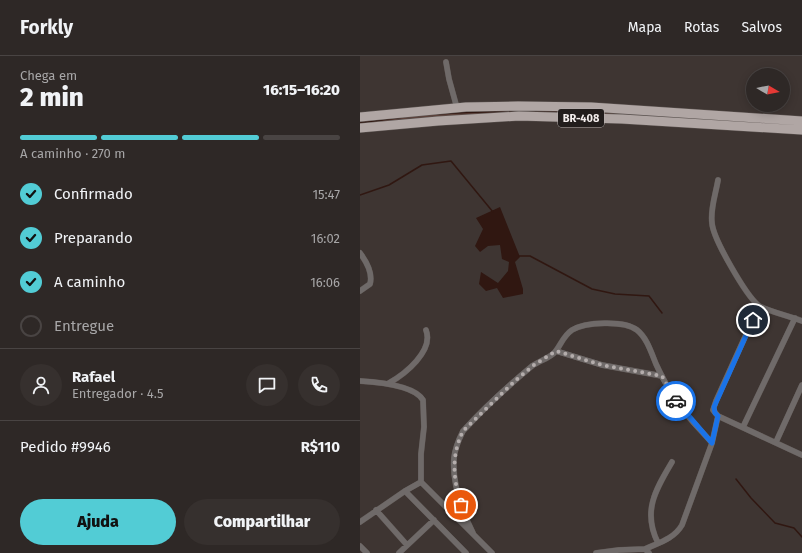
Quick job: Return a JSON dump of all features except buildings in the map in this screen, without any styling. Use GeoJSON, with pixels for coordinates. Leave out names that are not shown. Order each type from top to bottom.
{"type":"FeatureCollection","features":[{"type":"Feature","properties":{"kind":"highway","name":"BR-408"},"geometry":{"type":"LineString","coordinates":[[360,117],[457,108],[516,106],[591,107],[802,120]]}},
{"type":"Feature","properties":{"kind":"highway"},"geometry":{"type":"LineString","coordinates":[[360,113],[392,110],[409,112]]}},
{"type":"Feature","properties":{"kind":"highway"},"geometry":{"type":"LineString","coordinates":[[698,114],[802,115]]}},
{"type":"Feature","properties":{"kind":"highway","name":"BR-408"},"geometry":{"type":"LineString","coordinates":[[360,128],[519,116],[622,119],[802,130]]}},
{"type":"Feature","properties":{"kind":"street"},"geometry":{"type":"LineString","coordinates":[[446,62],[457,108]]}},
{"type":"Feature","properties":{"kind":"street"},"geometry":{"type":"LineString","coordinates":[[718,180],[712,215],[712,226],[726,258],[740,281],[759,306],[802,321]]}},
{"type":"Feature","properties":{"kind":"street"},"geometry":{"type":"LineString","coordinates":[[360,253],[365,260],[371,279],[369,285],[360,291]]}},
{"type":"Feature","properties":{"kind":"street"},"geometry":{"type":"LineString","coordinates":[[596,553],[647,551],[658,543],[674,536],[679,531],[712,443],[717,414],[714,407],[716,401],[759,306]]}},
{"type":"Feature","properties":{"kind":"street"},"geometry":{"type":"LineString","coordinates":[[743,427],[795,318]]}},
{"type":"Feature","properties":{"kind":"street"},"geometry":{"type":"LineString","coordinates":[[473,534],[464,517],[455,479],[454,457],[463,431],[516,380],[534,365],[556,351],[560,343],[572,330],[585,325],[607,324],[630,326],[636,329],[651,350],[662,376],[681,408],[712,443]]}},
{"type":"Feature","properties":{"kind":"street"},"geometry":{"type":"LineString","coordinates":[[389,383],[401,376],[416,361],[425,349],[428,340],[426,330]]}},
{"type":"Feature","properties":{"kind":"street"},"geometry":{"type":"LineString","coordinates":[[556,351],[569,356],[609,366],[662,376]]}},
{"type":"Feature","properties":{"kind":"street"},"geometry":{"type":"LineString","coordinates":[[360,380],[389,383],[421,396],[423,400],[424,413],[421,454],[421,482],[492,553]]}},
{"type":"Feature","properties":{"kind":"street"},"geometry":{"type":"LineString","coordinates":[[776,442],[802,385]]}},
{"type":"Feature","properties":{"kind":"street"},"geometry":{"type":"LineString","coordinates":[[717,414],[802,455]]}},
{"type":"Feature","properties":{"kind":"street"},"geometry":{"type":"LineString","coordinates":[[658,543],[650,520],[652,506],[657,488],[672,462]]}},
{"type":"Feature","properties":{"kind":"street"},"geometry":{"type":"LineString","coordinates":[[360,522],[376,510],[421,482]]}},
{"type":"Feature","properties":{"kind":"street"},"geometry":{"type":"LineString","coordinates":[[405,491],[466,553]]}},
{"type":"Feature","properties":{"kind":"street"},"geometry":{"type":"LineString","coordinates":[[376,510],[407,545]]}},
{"type":"Feature","properties":{"kind":"street"},"geometry":{"type":"LineString","coordinates":[[399,553],[434,520]]}},
{"type":"Feature","properties":{"kind":"street"},"geometry":{"type":"LineString","coordinates":[[360,546],[367,553]]}},
{"type":"Feature","properties":{"kind":"shaded area"},"geometry":{"type":"Polygon","coordinates":[[[454,110],[567,110],[802,124],[802,128],[492,114],[404,119],[360,125],[360,121],[454,110]]]}},
{"type":"Feature","properties":{"kind":"shaded area"},"geometry":{"type":"Polygon","coordinates":[[[500,207],[520,257],[515,262],[523,289],[523,294],[503,298],[497,288],[486,291],[479,284],[481,272],[498,283],[508,271],[509,262],[502,259],[500,245],[488,246],[480,252],[475,246],[483,229],[476,218],[500,207]]]}},
{"type":"Feature","properties":{"kind":"waterway"},"geometry":{"type":"LineString","coordinates":[[437,114],[517,111],[597,114]]}},
{"type":"Feature","properties":{"kind":"waterway"},"geometry":{"type":"LineString","coordinates":[[360,123],[404,117]]}},
{"type":"Feature","properties":{"kind":"waterway"},"geometry":{"type":"LineString","coordinates":[[360,195],[389,185],[422,165],[451,161],[493,212]]}},
{"type":"Feature","properties":{"kind":"waterway"},"geometry":{"type":"LineString","coordinates":[[519,256],[530,256],[592,289],[615,294],[649,296],[662,313]]}},
{"type":"Feature","properties":{"kind":"waterway"},"geometry":{"type":"LineString","coordinates":[[736,479],[751,498],[775,523],[794,528],[802,537]]}},
{"type":"Feature","properties":{"kind":"way so far"},"geometry":{"type":"LineString","coordinates":[[461,505],[455,479],[454,457],[463,431],[516,380],[534,365],[556,351],[602,365],[662,376],[676,401]]}},
{"type":"Feature","properties":{"kind":"route"},"geometry":{"type":"LineString","coordinates":[[676,401],[712,443],[718,416],[715,413],[714,407],[753,320]]}}]}
